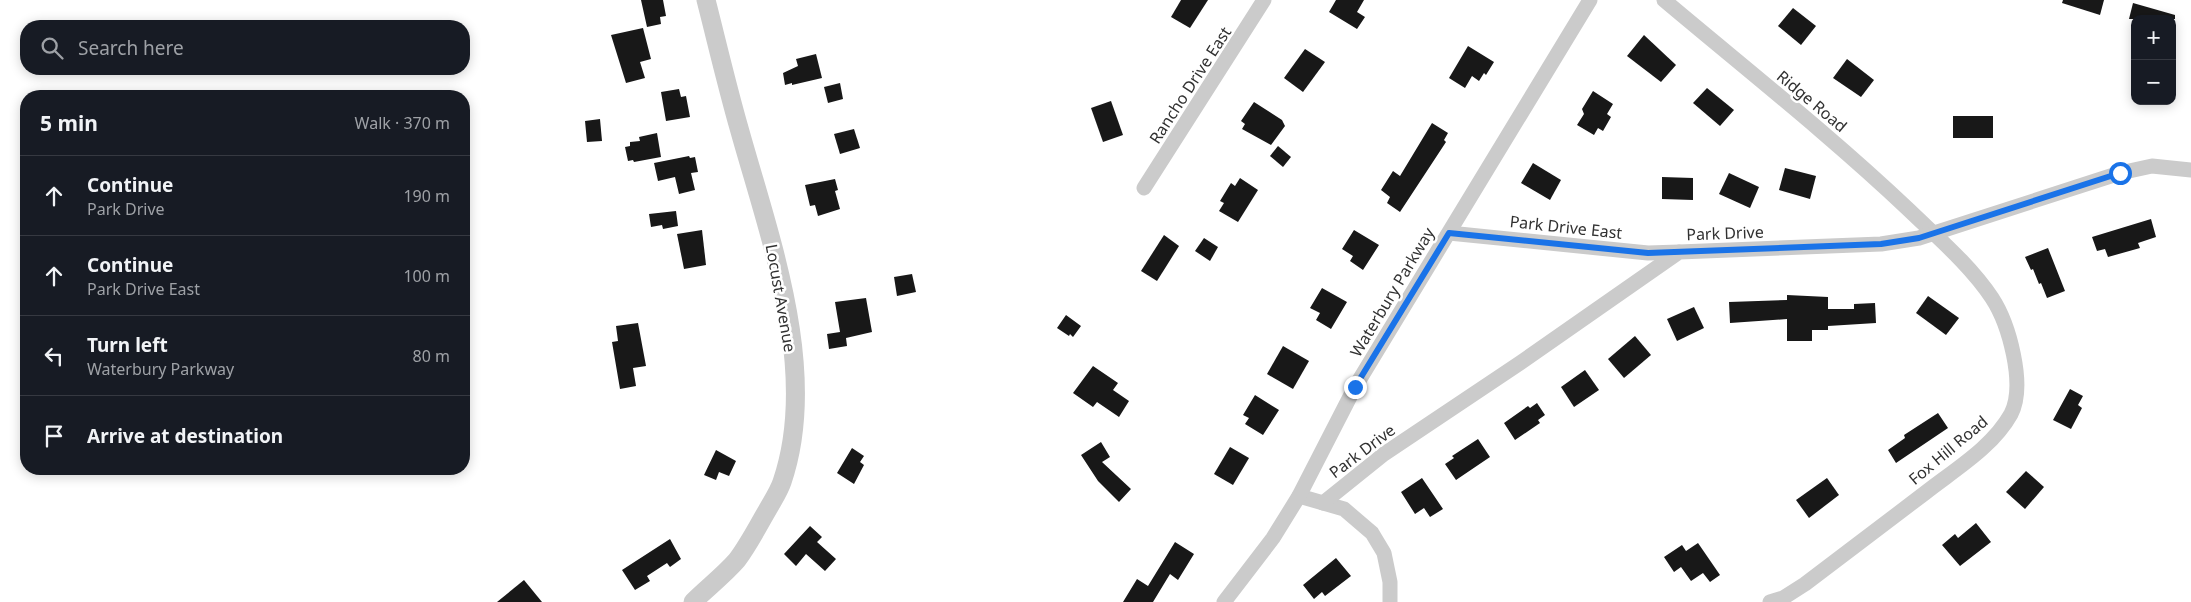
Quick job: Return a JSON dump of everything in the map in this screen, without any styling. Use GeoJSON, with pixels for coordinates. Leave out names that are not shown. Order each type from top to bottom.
{"type":"FeatureCollection","features":[{"type":"Feature","properties":{"kind":"street","name":"Locust Avenue"},"geometry":{"type":"LineString","coordinates":[[693,602],[735,562],[751,540],[782,483],[793,438],[795,402],[792,341],[783,291],[706,0]]}},
{"type":"Feature","properties":{"kind":"street","name":"Rancho Drive East"},"geometry":{"type":"LineString","coordinates":[[1144,188],[1264,0]]}},
{"type":"Feature","properties":{"kind":"street","name":"Waterbury Parkway"},"geometry":{"type":"LineString","coordinates":[[1224,602],[1272,538],[1299,496],[1355,387],[1590,0]]}},
{"type":"Feature","properties":{"kind":"street","name":"Ridge Road"},"geometry":{"type":"LineString","coordinates":[[1664,0],[1875,178],[1933,233]]}},
{"type":"Feature","properties":{"kind":"street","name":"Park Drive"},"geometry":{"type":"LineString","coordinates":[[1323,503],[1384,454],[1520,363],[1679,252],[1881,244],[1933,233],[2120,173],[2152,166],[2191,170]]}},
{"type":"Feature","properties":{"kind":"street","name":"Park Drive East"},"geometry":{"type":"LineString","coordinates":[[1449,233],[1648,253],[1679,252]]}},
{"type":"Feature","properties":{"kind":"street","name":"Fox Hill Road"},"geometry":{"type":"LineString","coordinates":[[1780,601],[1974,455],[2001,429],[2012,412],[2017,390],[2013,357],[2005,322],[1992,299],[1969,270],[1933,233]]}},
{"type":"Feature","properties":{"kind":"street"},"geometry":{"type":"LineString","coordinates":[[1299,496],[1344,510],[1372,533],[1384,553],[1390,582],[1390,602]]}},
{"type":"Feature","properties":{"kind":"building"},"geometry":{"type":"Polygon","coordinates":[[[641,0],[663,0],[666,16],[660,17],[661,24],[647,27],[641,0]]]}},
{"type":"Feature","properties":{"kind":"building"},"geometry":{"type":"Polygon","coordinates":[[[1181,0],[1208,0],[1190,28],[1171,17],[1181,0]]]}},
{"type":"Feature","properties":{"kind":"building"},"geometry":{"type":"Polygon","coordinates":[[[1336,0],[1364,0],[1357,12],[1365,17],[1357,29],[1329,12],[1336,0]]]}},
{"type":"Feature","properties":{"kind":"building"},"geometry":{"type":"Polygon","coordinates":[[[2063,0],[2104,0],[2100,15],[2062,3],[2063,0]]]}},
{"type":"Feature","properties":{"kind":"building"},"geometry":{"type":"Polygon","coordinates":[[[2133,3],[2175,15],[2131,15],[2131,19],[2129,19],[2133,3]]]}},
{"type":"Feature","properties":{"kind":"building"},"geometry":{"type":"Polygon","coordinates":[[[1793,8],[1816,26],[1801,45],[1778,26],[1793,8]]]}},
{"type":"Feature","properties":{"kind":"building"},"geometry":{"type":"Polygon","coordinates":[[[643,28],[651,59],[640,62],[645,78],[626,83],[611,35],[643,28]]]}},
{"type":"Feature","properties":{"kind":"building"},"geometry":{"type":"Polygon","coordinates":[[[1644,35],[1676,65],[1661,82],[1627,56],[1644,35]]]}},
{"type":"Feature","properties":{"kind":"building"},"geometry":{"type":"Polygon","coordinates":[[[1468,46],[1494,62],[1486,75],[1484,73],[1479,81],[1472,76],[1465,88],[1449,78],[1468,46]]]}},
{"type":"Feature","properties":{"kind":"building"},"geometry":{"type":"Polygon","coordinates":[[[1305,49],[1325,62],[1303,92],[1284,78],[1305,49]]]}},
{"type":"Feature","properties":{"kind":"building"},"geometry":{"type":"Polygon","coordinates":[[[816,54],[822,78],[785,85],[783,73],[798,66],[796,59],[816,54]]]}},
{"type":"Feature","properties":{"kind":"building"},"geometry":{"type":"Polygon","coordinates":[[[1847,59],[1874,80],[1861,97],[1833,78],[1847,59]]]}},
{"type":"Feature","properties":{"kind":"building"},"geometry":{"type":"Polygon","coordinates":[[[840,83],[843,99],[828,103],[824,87],[840,83]]]}},
{"type":"Feature","properties":{"kind":"building"},"geometry":{"type":"Polygon","coordinates":[[[1707,88],[1734,110],[1720,126],[1693,103],[1707,88]]]}},
{"type":"Feature","properties":{"kind":"building"},"geometry":{"type":"Polygon","coordinates":[[[679,89],[681,97],[686,96],[690,117],[666,121],[661,92],[679,89]]]}},
{"type":"Feature","properties":{"kind":"building"},"geometry":{"type":"Polygon","coordinates":[[[1593,91],[1613,104],[1607,114],[1611,117],[1603,131],[1598,128],[1594,135],[1577,125],[1584,114],[1582,109],[1593,91]]]}},
{"type":"Feature","properties":{"kind":"building"},"geometry":{"type":"Polygon","coordinates":[[[1111,101],[1123,135],[1103,142],[1091,108],[1111,101]]]}},
{"type":"Feature","properties":{"kind":"building"},"geometry":{"type":"Polygon","coordinates":[[[1254,102],[1282,120],[1285,126],[1271,145],[1242,129],[1245,124],[1241,121],[1254,102]]]}},
{"type":"Feature","properties":{"kind":"building"},"geometry":{"type":"Polygon","coordinates":[[[1953,116],[1993,116],[1993,138],[1953,138],[1953,116]]]}},
{"type":"Feature","properties":{"kind":"building"},"geometry":{"type":"Polygon","coordinates":[[[600,119],[602,141],[587,142],[585,121],[600,119]]]}},
{"type":"Feature","properties":{"kind":"building"},"geometry":{"type":"Polygon","coordinates":[[[1432,123],[1448,133],[1444,140],[1446,142],[1400,212],[1387,203],[1390,197],[1381,190],[1393,171],[1400,176],[1432,123]]]}},
{"type":"Feature","properties":{"kind":"building"},"geometry":{"type":"Polygon","coordinates":[[[854,129],[860,148],[840,154],[834,134],[854,129]]]}},
{"type":"Feature","properties":{"kind":"building"},"geometry":{"type":"Polygon","coordinates":[[[657,133],[661,157],[634,162],[633,160],[628,161],[625,147],[630,146],[630,142],[640,141],[639,137],[657,133]]]}},
{"type":"Feature","properties":{"kind":"building"},"geometry":{"type":"Polygon","coordinates":[[[1278,146],[1291,157],[1283,167],[1270,156],[1278,146]]]}},
{"type":"Feature","properties":{"kind":"building"},"geometry":{"type":"Polygon","coordinates":[[[689,156],[690,158],[695,157],[698,172],[691,173],[695,190],[679,194],[675,177],[658,181],[654,163],[689,156]]]}},
{"type":"Feature","properties":{"kind":"building"},"geometry":{"type":"Polygon","coordinates":[[[1533,163],[1561,180],[1550,200],[1521,183],[1533,163]]]}},
{"type":"Feature","properties":{"kind":"building"},"geometry":{"type":"Polygon","coordinates":[[[1785,168],[1816,176],[1810,199],[1779,190],[1785,168]]]}},
{"type":"Feature","properties":{"kind":"building"},"geometry":{"type":"Polygon","coordinates":[[[1729,173],[1759,187],[1750,208],[1719,194],[1729,173]]]}},
{"type":"Feature","properties":{"kind":"building"},"geometry":{"type":"Polygon","coordinates":[[[1662,177],[1693,178],[1693,200],[1662,199],[1662,177]]]}},
{"type":"Feature","properties":{"kind":"building"},"geometry":{"type":"Polygon","coordinates":[[[1240,178],[1258,190],[1238,222],[1219,211],[1224,203],[1220,201],[1231,183],[1235,186],[1240,178]]]}},
{"type":"Feature","properties":{"kind":"building"},"geometry":{"type":"Polygon","coordinates":[[[835,179],[838,190],[835,191],[840,209],[818,216],[815,205],[810,206],[805,185],[835,179]]]}},
{"type":"Feature","properties":{"kind":"building"},"geometry":{"type":"Polygon","coordinates":[[[676,211],[678,226],[663,229],[662,225],[651,227],[649,214],[676,211]]]}},
{"type":"Feature","properties":{"kind":"building"},"geometry":{"type":"Polygon","coordinates":[[[2151,219],[2156,237],[2138,243],[2140,248],[2108,257],[2105,249],[2097,251],[2092,237],[2151,219]]]}},
{"type":"Feature","properties":{"kind":"building"},"geometry":{"type":"Polygon","coordinates":[[[702,230],[706,265],[684,269],[677,234],[702,230]]]}},
{"type":"Feature","properties":{"kind":"building"},"geometry":{"type":"Polygon","coordinates":[[[1354,230],[1379,245],[1363,270],[1350,261],[1353,256],[1342,249],[1354,230]]]}},
{"type":"Feature","properties":{"kind":"building"},"geometry":{"type":"Polygon","coordinates":[[[1164,235],[1179,246],[1157,281],[1141,271],[1164,235]]]}},
{"type":"Feature","properties":{"kind":"building"},"geometry":{"type":"Polygon","coordinates":[[[1204,238],[1218,247],[1210,261],[1195,251],[1204,238]]]}},
{"type":"Feature","properties":{"kind":"building"},"geometry":{"type":"Polygon","coordinates":[[[2048,248],[2065,291],[2047,298],[2041,283],[2039,284],[2033,269],[2031,270],[2025,257],[2048,248]]]}},
{"type":"Feature","properties":{"kind":"building"},"geometry":{"type":"Polygon","coordinates":[[[912,274],[916,292],[897,296],[894,277],[912,274]]]}},
{"type":"Feature","properties":{"kind":"building"},"geometry":{"type":"Polygon","coordinates":[[[1322,288],[1347,302],[1331,329],[1316,320],[1320,313],[1310,308],[1322,288]]]}},
{"type":"Feature","properties":{"kind":"building"},"geometry":{"type":"Polygon","coordinates":[[[1787,295],[1828,297],[1828,309],[1854,309],[1854,304],[1875,303],[1876,323],[1828,326],[1828,330],[1812,330],[1812,341],[1787,341],[1787,319],[1730,323],[1729,302],[1787,300],[1787,295]]]}},
{"type":"Feature","properties":{"kind":"building"},"geometry":{"type":"Polygon","coordinates":[[[1928,296],[1959,318],[1946,335],[1916,313],[1928,296]]]}},
{"type":"Feature","properties":{"kind":"building"},"geometry":{"type":"Polygon","coordinates":[[[866,298],[872,332],[846,338],[847,346],[829,349],[827,334],[840,332],[835,302],[866,298]]]}},
{"type":"Feature","properties":{"kind":"building"},"geometry":{"type":"Polygon","coordinates":[[[1694,307],[1704,328],[1677,341],[1667,319],[1694,307]]]}},
{"type":"Feature","properties":{"kind":"building"},"geometry":{"type":"Polygon","coordinates":[[[1066,315],[1081,326],[1073,337],[1057,328],[1066,315]]]}},
{"type":"Feature","properties":{"kind":"building"},"geometry":{"type":"Polygon","coordinates":[[[638,323],[646,366],[633,368],[636,386],[620,389],[612,342],[618,341],[616,326],[638,323]]]}},
{"type":"Feature","properties":{"kind":"building"},"geometry":{"type":"Polygon","coordinates":[[[1635,336],[1651,355],[1624,378],[1608,359],[1635,336]]]}},
{"type":"Feature","properties":{"kind":"building"},"geometry":{"type":"Polygon","coordinates":[[[1283,346],[1309,361],[1293,389],[1267,374],[1283,346]]]}},
{"type":"Feature","properties":{"kind":"building"},"geometry":{"type":"Polygon","coordinates":[[[1093,366],[1118,383],[1113,390],[1129,401],[1119,417],[1097,402],[1093,407],[1073,393],[1093,366]]]}},
{"type":"Feature","properties":{"kind":"building"},"geometry":{"type":"Polygon","coordinates":[[[1585,370],[1599,390],[1574,407],[1561,387],[1585,370]]]}},
{"type":"Feature","properties":{"kind":"building"},"geometry":{"type":"Polygon","coordinates":[[[2070,389],[2083,396],[2078,405],[2082,408],[2071,429],[2053,420],[2070,389]]]}},
{"type":"Feature","properties":{"kind":"building"},"geometry":{"type":"Polygon","coordinates":[[[1255,395],[1279,410],[1263,435],[1245,424],[1249,418],[1243,415],[1255,395]]]}},
{"type":"Feature","properties":{"kind":"building"},"geometry":{"type":"Polygon","coordinates":[[[1537,403],[1545,415],[1538,420],[1540,423],[1515,440],[1504,423],[1528,406],[1530,408],[1537,403]]]}},
{"type":"Feature","properties":{"kind":"building"},"geometry":{"type":"Polygon","coordinates":[[[1938,413],[1948,428],[1896,463],[1888,450],[1905,438],[1904,435],[1938,413]]]}},
{"type":"Feature","properties":{"kind":"building"},"geometry":{"type":"Polygon","coordinates":[[[1478,439],[1490,457],[1456,480],[1445,464],[1454,458],[1452,456],[1478,439]]]}},
{"type":"Feature","properties":{"kind":"building"},"geometry":{"type":"Polygon","coordinates":[[[1101,442],[1110,457],[1102,462],[1131,489],[1119,502],[1098,481],[1081,455],[1101,442]]]}},
{"type":"Feature","properties":{"kind":"building"},"geometry":{"type":"Polygon","coordinates":[[[1230,447],[1249,458],[1233,485],[1214,474],[1230,447]]]}},
{"type":"Feature","properties":{"kind":"building"},"geometry":{"type":"Polygon","coordinates":[[[852,448],[864,456],[860,462],[864,465],[854,484],[837,473],[852,448]]]}},
{"type":"Feature","properties":{"kind":"building"},"geometry":{"type":"Polygon","coordinates":[[[716,450],[736,461],[729,476],[719,472],[716,480],[704,475],[716,450]]]}},
{"type":"Feature","properties":{"kind":"building"},"geometry":{"type":"Polygon","coordinates":[[[2026,471],[2044,487],[2025,509],[2006,492],[2026,471]]]}},
{"type":"Feature","properties":{"kind":"building"},"geometry":{"type":"Polygon","coordinates":[[[1422,478],[1443,509],[1430,517],[1424,508],[1415,514],[1401,492],[1422,478]]]}},
{"type":"Feature","properties":{"kind":"building"},"geometry":{"type":"Polygon","coordinates":[[[1827,478],[1839,495],[1809,518],[1796,500],[1827,478]]]}},
{"type":"Feature","properties":{"kind":"building"},"geometry":{"type":"Polygon","coordinates":[[[1976,523],[1991,542],[1960,566],[1942,545],[1955,534],[1958,538],[1976,523]]]}},
{"type":"Feature","properties":{"kind":"building"},"geometry":{"type":"Polygon","coordinates":[[[810,526],[822,537],[817,542],[836,559],[825,571],[806,554],[796,566],[784,554],[810,526]]]}},
{"type":"Feature","properties":{"kind":"building"},"geometry":{"type":"Polygon","coordinates":[[[670,539],[681,559],[670,567],[667,563],[647,576],[650,581],[635,590],[622,570],[670,539]]]}},
{"type":"Feature","properties":{"kind":"building"},"geometry":{"type":"Polygon","coordinates":[[[1175,542],[1194,554],[1178,580],[1170,574],[1153,602],[1123,602],[1137,579],[1148,586],[1175,542]]]}},
{"type":"Feature","properties":{"kind":"building"},"geometry":{"type":"Polygon","coordinates":[[[1698,543],[1720,575],[1710,582],[1703,573],[1691,581],[1681,567],[1674,572],[1664,557],[1682,545],[1686,551],[1698,543]]]}},
{"type":"Feature","properties":{"kind":"building"},"geometry":{"type":"Polygon","coordinates":[[[1336,558],[1351,576],[1325,596],[1322,592],[1314,599],[1303,585],[1336,558]]]}},
{"type":"Feature","properties":{"kind":"building"},"geometry":{"type":"Polygon","coordinates":[[[524,580],[542,602],[497,602],[524,580]]]}},
{"type":"Feature","properties":{"kind":"route"},"geometry":{"type":"LineString","coordinates":[[1355,387],[1449,233],[1648,253],[1881,244],[1919,238],[2120,173]]}}]}
